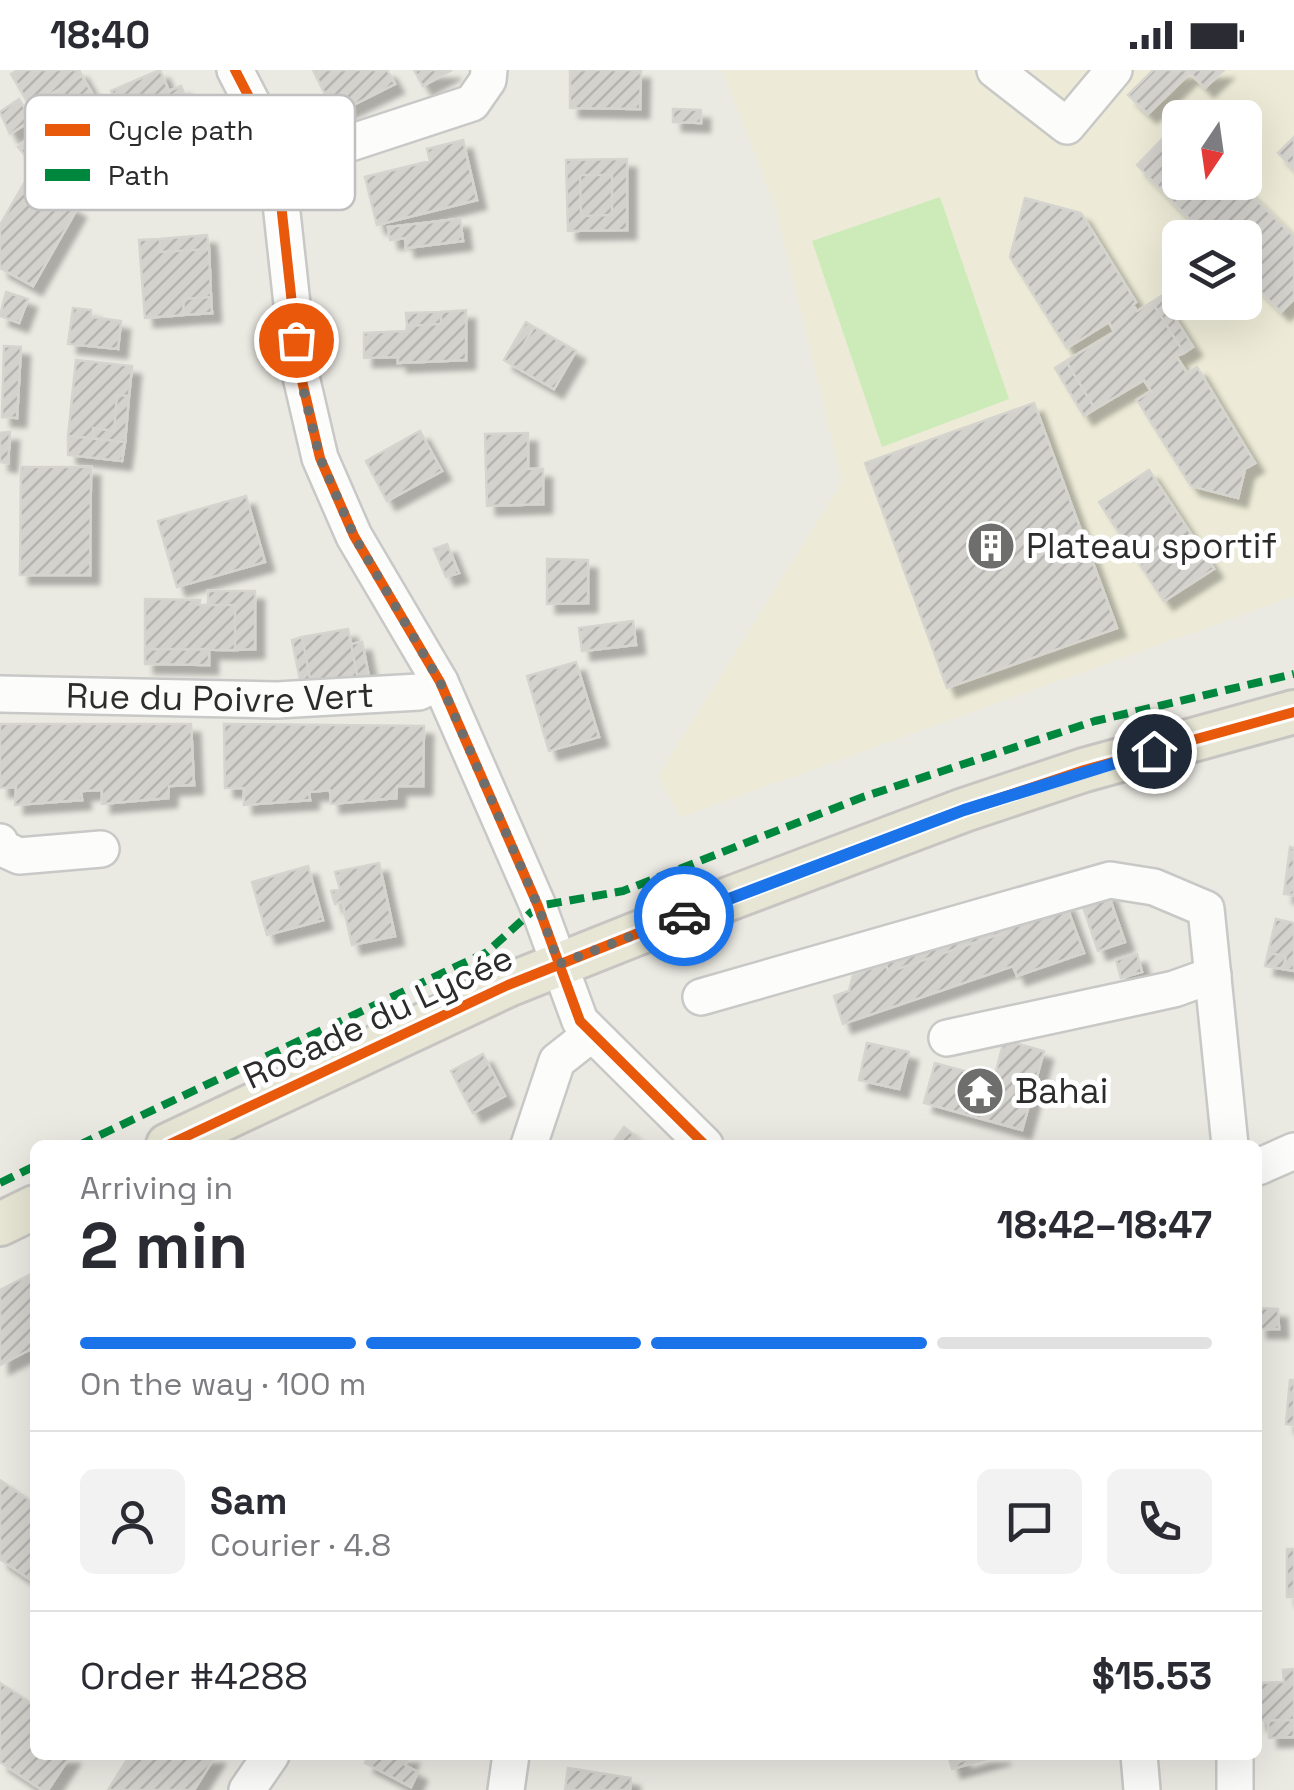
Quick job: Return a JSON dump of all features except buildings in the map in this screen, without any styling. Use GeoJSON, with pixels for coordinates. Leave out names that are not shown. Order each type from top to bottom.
{"type":"FeatureCollection","features":[{"type":"Feature","properties":{"kind":"main road","name":"Rocade du Lycée"},"geometry":{"type":"LineString","coordinates":[[179,1140],[559,964],[964,810],[1084,770],[1294,712]]}},
{"type":"Feature","properties":{"kind":"main road"},"geometry":{"type":"LineString","coordinates":[[0,1224],[30,1210]]}},
{"type":"Feature","properties":{"kind":"street"},"geometry":{"type":"LineString","coordinates":[[234,70],[247,95]]}},
{"type":"Feature","properties":{"kind":"street"},"geometry":{"type":"LineString","coordinates":[[355,141],[472,103],[488,80],[488,70]]}},
{"type":"Feature","properties":{"kind":"street"},"geometry":{"type":"LineString","coordinates":[[995,70],[1067,126],[1114,70]]}},
{"type":"Feature","properties":{"kind":"street"},"geometry":{"type":"LineString","coordinates":[[281,210],[298,368],[320,458],[354,536],[440,682],[538,906],[580,1022],[700,1140]]}},
{"type":"Feature","properties":{"kind":"street","name":"Rue du Poivre Vert"},"geometry":{"type":"LineString","coordinates":[[0,694],[277,700],[419,692],[440,682]]}},
{"type":"Feature","properties":{"kind":"street"},"geometry":{"type":"LineString","coordinates":[[0,842],[2,848],[19,856],[101,848]]}},
{"type":"Feature","properties":{"kind":"street"},"geometry":{"type":"LineString","coordinates":[[701,997],[1110,880],[1161,889],[1206,909],[1229,1140]]}},
{"type":"Feature","properties":{"kind":"street"},"geometry":{"type":"LineString","coordinates":[[947,1038],[1174,989],[1212,975]]}},
{"type":"Feature","properties":{"kind":"street"},"geometry":{"type":"LineString","coordinates":[[531,1140],[556,1061],[590,1035]]}},
{"type":"Feature","properties":{"kind":"street"},"geometry":{"type":"LineString","coordinates":[[1262,1166],[1294,1151]]}},
{"type":"Feature","properties":{"kind":"street"},"geometry":{"type":"LineString","coordinates":[[247,1790],[268,1760]]}},
{"type":"Feature","properties":{"kind":"street"},"geometry":{"type":"LineString","coordinates":[[506,1790],[510,1760]]}},
{"type":"Feature","properties":{"kind":"street"},"geometry":{"type":"LineString","coordinates":[[1139,1760],[1142,1790]]}},
{"type":"Feature","properties":{"kind":"street"},"geometry":{"type":"LineString","coordinates":[[1235,1760],[1236,1790]]}},
{"type":"Feature","properties":{"kind":"shaded area"},"geometry":{"type":"Polygon","coordinates":[[[722,70],[1294,70],[1294,596],[681,817],[658,776],[842,482],[776,208],[722,70]]]}},
{"type":"Feature","properties":{"kind":"green space"},"geometry":{"type":"Polygon","coordinates":[[[940,197],[1009,399],[882,447],[812,241],[940,197]]]}},
{"type":"Feature","properties":{"kind":"marked path"},"geometry":{"type":"LineString","coordinates":[[90,1140],[487,952],[538,906],[623,891],[863,797],[1095,721],[1294,674]]}},
{"type":"Feature","properties":{"kind":"marked path"},"geometry":{"type":"LineString","coordinates":[[0,1183],[30,1168]]}},
{"type":"Feature","properties":{"kind":"cycle path"},"geometry":{"type":"LineString","coordinates":[[235,70],[248,95]]}},
{"type":"Feature","properties":{"kind":"cycle path"},"geometry":{"type":"LineString","coordinates":[[282,210],[299,368],[320,458],[354,536],[440,682],[538,906],[580,1021],[700,1140]]}},
{"type":"Feature","properties":{"kind":"cycle path"},"geometry":{"type":"LineString","coordinates":[[179,1140],[508,985],[641,932],[964,810],[1084,770],[1294,712]]}},
{"type":"Feature","properties":{"kind":"way so far"},"geometry":{"type":"LineString","coordinates":[[296,340],[298,368],[320,458],[354,536],[440,682],[538,906],[559,964],[684,916]]}},
{"type":"Feature","properties":{"kind":"place","name":"Plateau sportif"},"geometry":{"type":"Point","coordinates":[991,546]}},
{"type":"Feature","properties":{"kind":"place","name":"Bahai"},"geometry":{"type":"Point","coordinates":[980,1091]}},
{"type":"Feature","properties":{"kind":"route"},"geometry":{"type":"LineString","coordinates":[[684,916],[964,810],[1154,751]]}}]}
